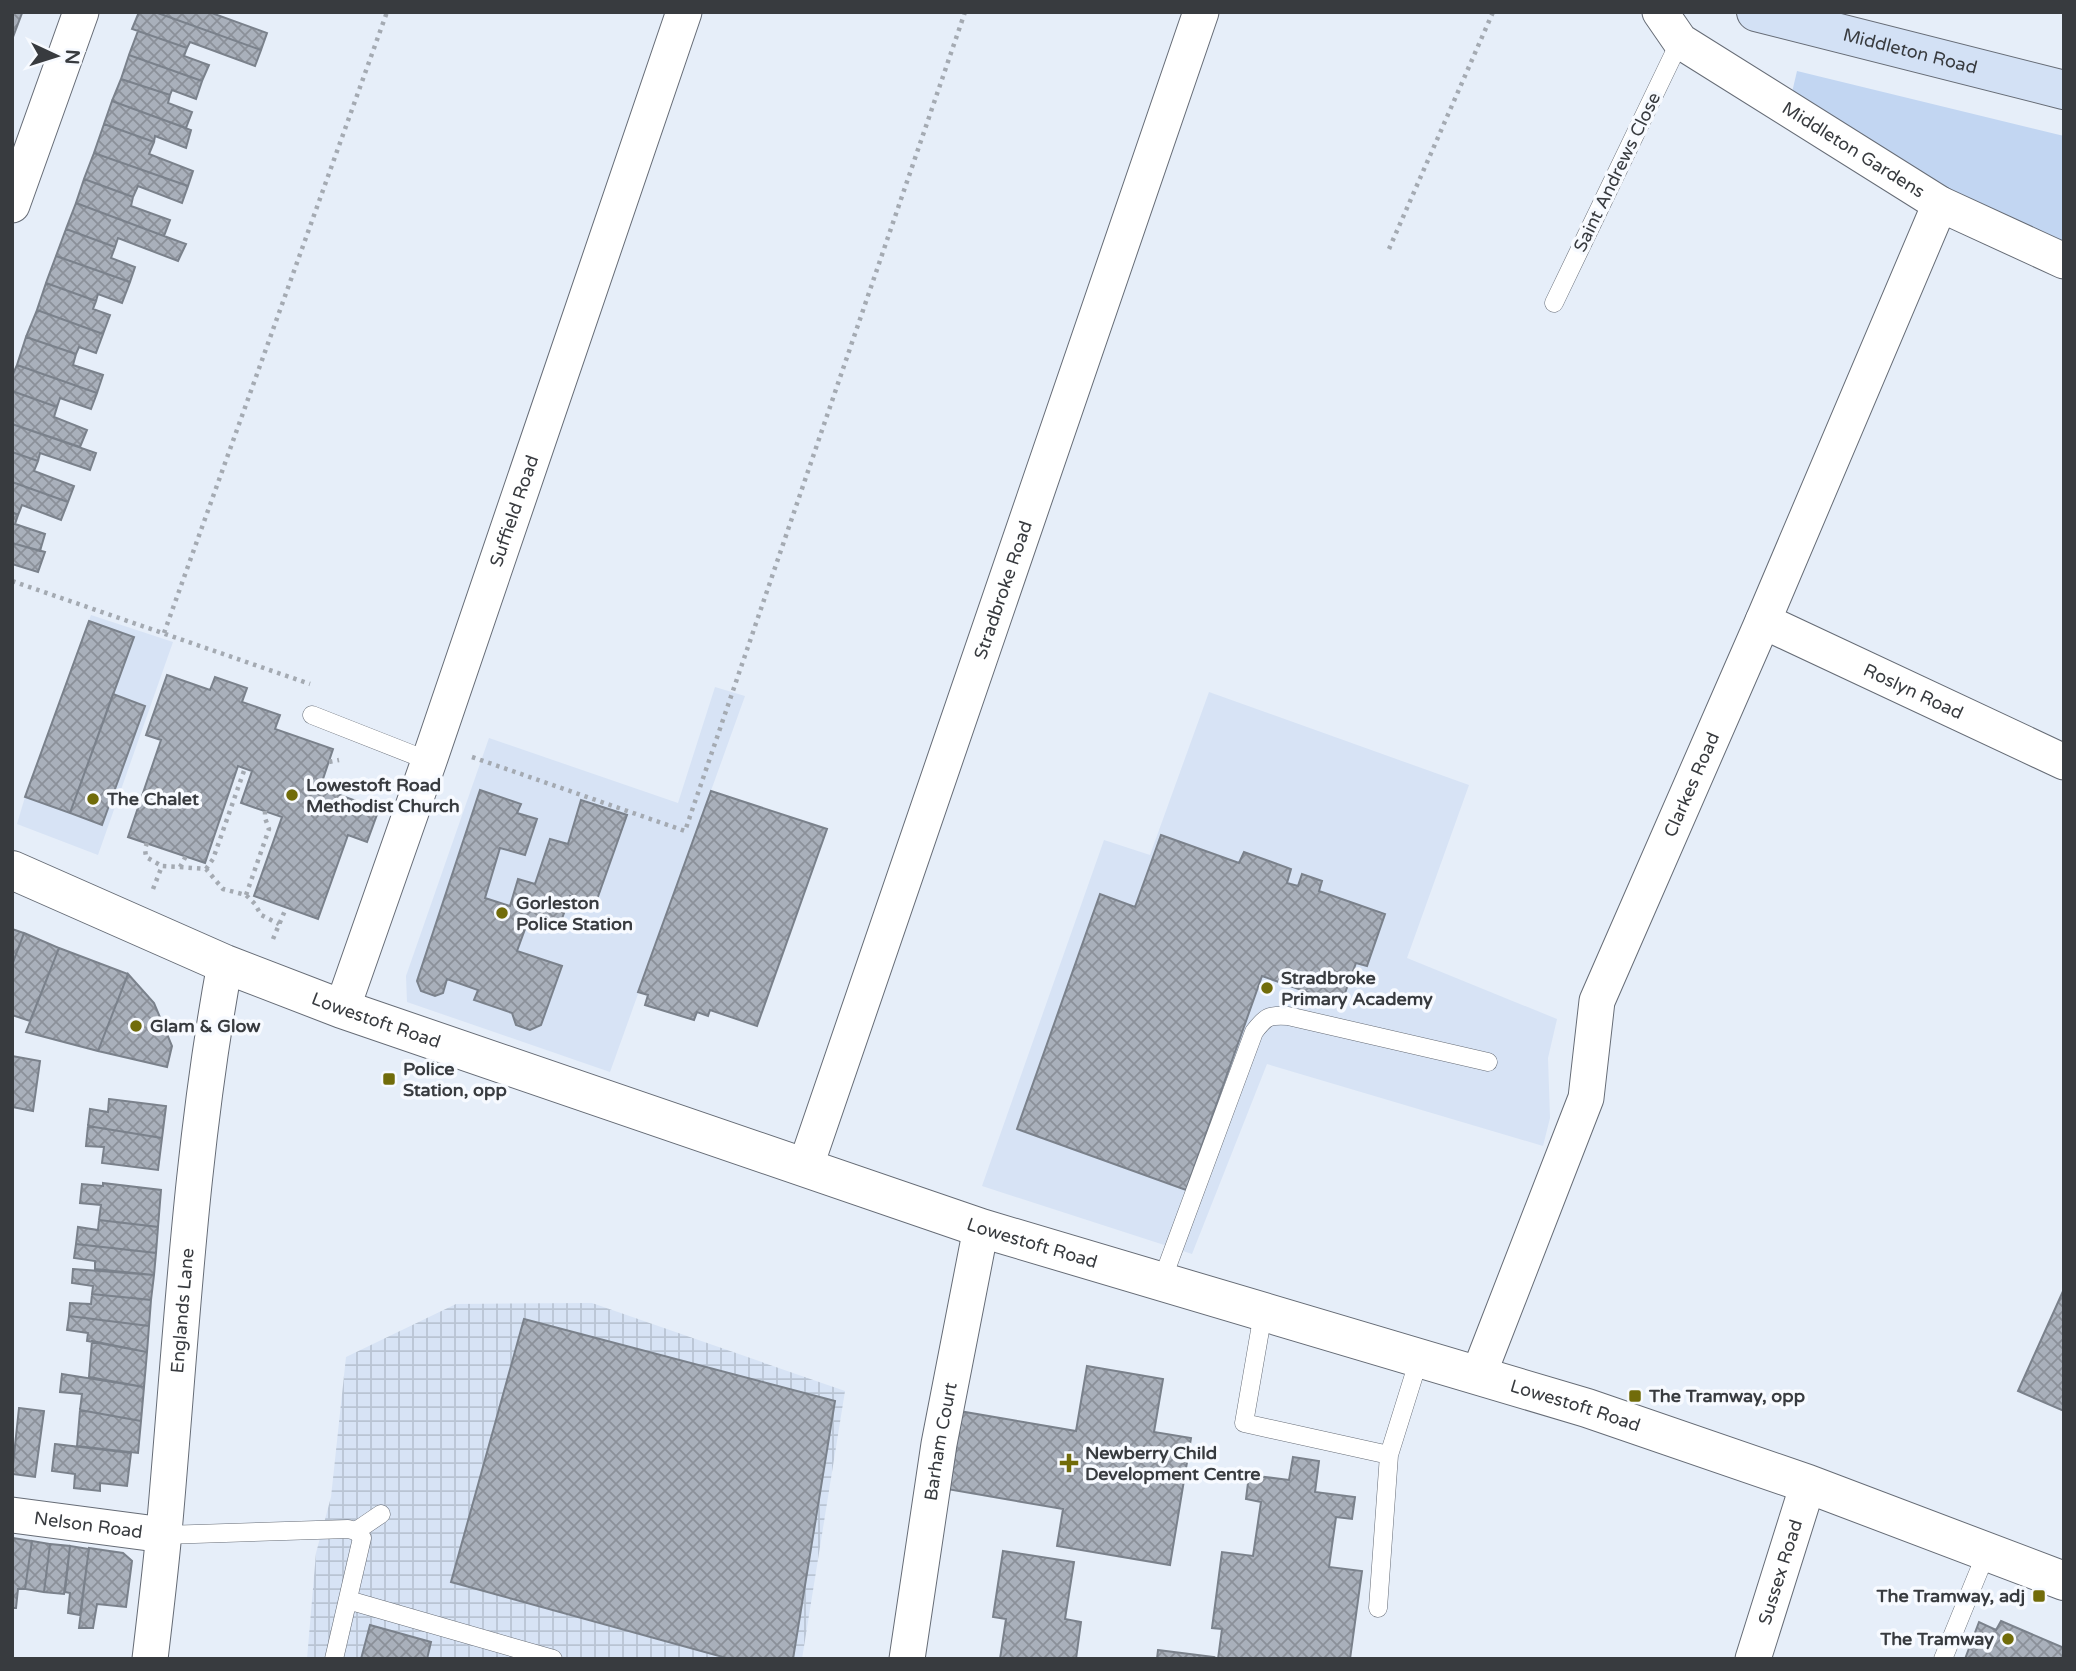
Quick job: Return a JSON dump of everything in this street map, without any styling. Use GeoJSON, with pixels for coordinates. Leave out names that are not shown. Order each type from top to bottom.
{"type":"FeatureCollection","features":[{"type":"Feature","properties":{"kind":"main road","name":"Middleton Road"},"geometry":{"type":"LineString","coordinates":[[1756,12],[2064,90]]}},
{"type":"Feature","properties":{"kind":"street"},"geometry":{"type":"LineString","coordinates":[[12,205],[81,12]]}},
{"type":"Feature","properties":{"kind":"street","name":"Suffield Road"},"geometry":{"type":"LineString","coordinates":[[342,1009],[684,12]]}},
{"type":"Feature","properties":{"kind":"street","name":"Stradbroke Road"},"geometry":{"type":"LineString","coordinates":[[805,1168],[1201,12]]}},
{"type":"Feature","properties":{"kind":"street","name":"Middleton Gardens"},"geometry":{"type":"LineString","coordinates":[[1660,12],[1680,41],[1940,204],[2064,261]]}},
{"type":"Feature","properties":{"kind":"street","name":"Clarkes Road"},"geometry":{"type":"LineString","coordinates":[[1478,1376],[1586,1098],[1597,1001],[1763,621],[1940,204]]}},
{"type":"Feature","properties":{"kind":"street","name":"Roslyn Road"},"geometry":{"type":"LineString","coordinates":[[1763,621],[2064,762]]}},
{"type":"Feature","properties":{"kind":"street","name":"Lowestoft Road"},"geometry":{"type":"LineString","coordinates":[[12,870],[225,964],[342,1009],[981,1228],[1587,1408],[1808,1484],[2064,1581]]}},
{"type":"Feature","properties":{"kind":"street","name":"Englands Lane"},"geometry":{"type":"LineString","coordinates":[[150,1659],[164,1535],[192,1192],[225,964]]}},
{"type":"Feature","properties":{"kind":"street","name":"Barham Court"},"geometry":{"type":"LineString","coordinates":[[915,1658],[939,1444],[981,1228]]}},
{"type":"Feature","properties":{"kind":"street","name":"Sussex Road"},"geometry":{"type":"LineString","coordinates":[[1753,1659],[1808,1484]]}},
{"type":"Feature","properties":{"kind":"street","name":"Nelson Road"},"geometry":{"type":"LineString","coordinates":[[12,1515],[164,1535]]}},
{"type":"Feature","properties":{"kind":"lane","name":"Saint Andrews Close"},"geometry":{"type":"LineString","coordinates":[[1554,303],[1680,41]]}},
{"type":"Feature","properties":{"kind":"lane"},"geometry":{"type":"LineString","coordinates":[[312,715],[432,752]]}},
{"type":"Feature","properties":{"kind":"lane"},"geometry":{"type":"LineString","coordinates":[[1161,1283],[1254,1032],[1270,1015],[1288,1016],[1488,1062]]}},
{"type":"Feature","properties":{"kind":"lane"},"geometry":{"type":"LineString","coordinates":[[1263,1313],[1244,1423],[1389,1455]]}},
{"type":"Feature","properties":{"kind":"lane"},"geometry":{"type":"LineString","coordinates":[[1378,1608],[1389,1455],[1419,1359]]}},
{"type":"Feature","properties":{"kind":"lane"},"geometry":{"type":"LineString","coordinates":[[356,1531],[381,1514]]}},
{"type":"Feature","properties":{"kind":"lane"},"geometry":{"type":"LineString","coordinates":[[164,1535],[348,1529],[356,1531],[362,1538],[334,1659]]}},
{"type":"Feature","properties":{"kind":"lane"},"geometry":{"type":"LineString","coordinates":[[1943,1659],[1987,1551]]}},
{"type":"Feature","properties":{"kind":"lane"},"geometry":{"type":"LineString","coordinates":[[348,1600],[553,1659]]}},
{"type":"Feature","properties":{"kind":"path"},"geometry":{"type":"LineString","coordinates":[[164,633],[387,12]]}},
{"type":"Feature","properties":{"kind":"path"},"geometry":{"type":"LineString","coordinates":[[432,752],[685,831],[965,12]]}},
{"type":"Feature","properties":{"kind":"path"},"geometry":{"type":"LineString","coordinates":[[1389,249],[1493,12]]}},
{"type":"Feature","properties":{"kind":"path"},"geometry":{"type":"LineString","coordinates":[[12,581],[321,688]]}},
{"type":"Feature","properties":{"kind":"path"},"geometry":{"type":"LineString","coordinates":[[206,869],[213,859],[245,768]]}},
{"type":"Feature","properties":{"kind":"path"},"geometry":{"type":"LineString","coordinates":[[246,895],[269,829],[265,811]]}},
{"type":"Feature","properties":{"kind":"path"},"geometry":{"type":"LineString","coordinates":[[147,843],[146,857],[162,866],[206,869],[223,888],[246,895],[261,915],[279,924]]}},
{"type":"Feature","properties":{"kind":"path"},"geometry":{"type":"LineString","coordinates":[[180,867],[186,856]]}},
{"type":"Feature","properties":{"kind":"path"},"geometry":{"type":"LineString","coordinates":[[156,880],[162,866]]}},
{"type":"Feature","properties":{"kind":"path"},"geometry":{"type":"LineString","coordinates":[[275,934],[286,908]]}},
{"type":"Feature","properties":{"kind":"shaded area"},"geometry":{"type":"Polygon","coordinates":[[[1797,71],[2064,136],[2064,244],[1979,206],[1790,101],[1797,71]]]}},
{"type":"Feature","properties":{"kind":"shaded area"},"geometry":{"type":"Polygon","coordinates":[[[91,615],[173,642],[98,855],[17,824],[91,615]]]}},
{"type":"Feature","properties":{"kind":"shaded area"},"geometry":{"type":"Polygon","coordinates":[[[715,687],[745,696],[610,1072],[407,1002],[406,976],[489,738],[678,803],[715,687]]]}},
{"type":"Feature","properties":{"kind":"shaded area","name":"Stradbroke Primary Academy"},"geometry":{"type":"Polygon","coordinates":[[[1209,692],[1469,785],[1407,958],[1557,1019],[1548,1058],[1550,1118],[1543,1146],[1267,1064],[1192,1254],[982,1186],[1104,840],[1150,855],[1209,692]]]}},
{"type":"Feature","properties":{"kind":"shaded area"},"geometry":{"type":"Polygon","coordinates":[[[592,1303],[845,1391],[802,1659],[307,1659],[316,1553],[331,1497],[346,1357],[456,1304],[592,1303]]]}},
{"type":"Feature","properties":{"kind":"building"},"geometry":{"type":"Polygon","coordinates":[[[12,12],[22,13],[13,37],[12,37],[12,12]]]}},
{"type":"Feature","properties":{"kind":"building"},"geometry":{"type":"Polygon","coordinates":[[[139,12],[155,12],[261,50],[255,66],[190,42],[187,48],[132,29],[139,12]]]}},
{"type":"Feature","properties":{"kind":"building"},"geometry":{"type":"Polygon","coordinates":[[[155,12],[209,12],[267,33],[261,50],[155,12]]]}},
{"type":"Feature","properties":{"kind":"building"},"geometry":{"type":"Polygon","coordinates":[[[138,31],[187,48],[184,56],[209,65],[202,81],[129,55],[138,31]]]}},
{"type":"Feature","properties":{"kind":"building"},"geometry":{"type":"Polygon","coordinates":[[[129,55],[202,81],[196,99],[172,90],[170,95],[121,79],[129,55]]]}},
{"type":"Feature","properties":{"kind":"building"},"geometry":{"type":"Polygon","coordinates":[[[121,79],[170,95],[168,103],[192,112],[186,128],[112,101],[121,79]]]}},
{"type":"Feature","properties":{"kind":"building"},"geometry":{"type":"Polygon","coordinates":[[[112,101],[191,130],[186,148],[155,136],[154,142],[104,124],[112,101]]]}},
{"type":"Feature","properties":{"kind":"building"},"geometry":{"type":"Polygon","coordinates":[[[104,124],[154,142],[149,154],[193,171],[188,186],[94,153],[104,124]]]}},
{"type":"Feature","properties":{"kind":"building"},"geometry":{"type":"Polygon","coordinates":[[[94,153],[188,186],[182,203],[138,186],[133,197],[84,179],[94,153]]]}},
{"type":"Feature","properties":{"kind":"building"},"geometry":{"type":"Polygon","coordinates":[[[84,179],[133,197],[131,206],[170,220],[164,236],[76,203],[84,179]]]}},
{"type":"Feature","properties":{"kind":"building"},"geometry":{"type":"Polygon","coordinates":[[[76,203],[186,244],[178,261],[118,238],[115,247],[66,229],[76,203]]]}},
{"type":"Feature","properties":{"kind":"building"},"geometry":{"type":"Polygon","coordinates":[[[66,229],[115,247],[111,258],[135,267],[130,282],[56,256],[66,229]]]}},
{"type":"Feature","properties":{"kind":"building"},"geometry":{"type":"Polygon","coordinates":[[[56,256],[130,282],[122,303],[98,294],[96,301],[46,283],[56,256]]]}},
{"type":"Feature","properties":{"kind":"building"},"geometry":{"type":"Polygon","coordinates":[[[46,283],[96,301],[93,309],[110,315],[103,334],[37,310],[46,283]]]}},
{"type":"Feature","properties":{"kind":"building"},"geometry":{"type":"Polygon","coordinates":[[[37,310],[103,334],[96,353],[79,347],[76,354],[26,337],[37,310]]]}},
{"type":"Feature","properties":{"kind":"building"},"geometry":{"type":"Polygon","coordinates":[[[26,337],[76,354],[73,365],[103,375],[97,393],[17,365],[26,337]]]}},
{"type":"Feature","properties":{"kind":"building"},"geometry":{"type":"Polygon","coordinates":[[[17,365],[97,393],[91,409],[60,398],[57,407],[12,391],[12,376],[17,365]]]}},
{"type":"Feature","properties":{"kind":"building"},"geometry":{"type":"Polygon","coordinates":[[[12,391],[57,407],[54,417],[87,430],[80,447],[12,424],[12,391]]]}},
{"type":"Feature","properties":{"kind":"building"},"geometry":{"type":"Polygon","coordinates":[[[12,424],[96,453],[90,470],[40,453],[38,461],[12,452],[12,424]]]}},
{"type":"Feature","properties":{"kind":"building"},"geometry":{"type":"Polygon","coordinates":[[[12,452],[38,461],[34,471],[74,486],[68,502],[12,482],[12,452]]]}},
{"type":"Feature","properties":{"kind":"building"},"geometry":{"type":"Polygon","coordinates":[[[12,482],[68,502],[61,520],[22,505],[18,515],[12,512],[12,482]]]}},
{"type":"Feature","properties":{"kind":"building"},"geometry":{"type":"Polygon","coordinates":[[[12,512],[18,515],[15,524],[45,534],[40,551],[12,543],[12,512]]]}},
{"type":"Feature","properties":{"kind":"building"},"geometry":{"type":"Polygon","coordinates":[[[12,543],[45,552],[38,572],[12,564],[12,543]]]}},
{"type":"Feature","properties":{"kind":"building"},"geometry":{"type":"Polygon","coordinates":[[[89,621],[134,637],[70,813],[25,797],[89,621]]]}},
{"type":"Feature","properties":{"kind":"building","name":"Lowestoft Road Methodist Church"},"geometry":{"type":"Polygon","coordinates":[[[167,675],[210,690],[215,677],[247,688],[242,702],[280,715],[275,729],[333,749],[320,788],[379,809],[367,842],[348,835],[318,919],[254,896],[282,817],[241,803],[252,771],[238,766],[205,863],[128,837],[161,740],[146,735],[167,675]]]}},
{"type":"Feature","properties":{"kind":"building"},"geometry":{"type":"Polygon","coordinates":[[[113,694],[145,706],[102,825],[70,813],[113,694]]]}},
{"type":"Feature","properties":{"kind":"building","name":"Gorleston Police Station"},"geometry":{"type":"Polygon","coordinates":[[[480,790],[521,804],[517,813],[537,819],[525,855],[500,848],[485,898],[510,906],[518,879],[535,884],[550,839],[568,844],[581,800],[627,815],[595,905],[570,896],[558,930],[528,921],[517,951],[562,966],[541,1025],[530,1030],[516,1025],[512,1013],[474,1000],[478,990],[447,979],[443,993],[435,996],[421,991],[417,981],[480,790]]]}},
{"type":"Feature","properties":{"kind":"building"},"geometry":{"type":"Polygon","coordinates":[[[711,791],[827,829],[757,1026],[710,1010],[708,1016],[697,1012],[694,1020],[645,1005],[648,995],[638,992],[711,791]]]}},
{"type":"Feature","properties":{"kind":"building"},"geometry":{"type":"Polygon","coordinates":[[[1161,835],[1239,863],[1244,852],[1291,869],[1287,883],[1298,886],[1302,874],[1322,881],[1319,891],[1385,914],[1367,966],[1356,963],[1341,1004],[1262,976],[1186,1190],[1017,1129],[1100,894],[1135,907],[1161,835]]]}},
{"type":"Feature","properties":{"kind":"building"},"geometry":{"type":"Polygon","coordinates":[[[12,929],[24,933],[12,965],[12,929]]]}},
{"type":"Feature","properties":{"kind":"building"},"geometry":{"type":"Polygon","coordinates":[[[24,933],[59,948],[30,1021],[12,1015],[12,965],[24,933]]]}},
{"type":"Feature","properties":{"kind":"building"},"geometry":{"type":"Polygon","coordinates":[[[59,948],[128,974],[98,1051],[26,1032],[59,948]]]}},
{"type":"Feature","properties":{"kind":"building"},"geometry":{"type":"Polygon","coordinates":[[[128,974],[154,1003],[172,1046],[167,1067],[98,1051],[128,974]]]}},
{"type":"Feature","properties":{"kind":"building"},"geometry":{"type":"Polygon","coordinates":[[[12,1056],[40,1061],[33,1111],[12,1107],[12,1056]]]}},
{"type":"Feature","properties":{"kind":"building"},"geometry":{"type":"Polygon","coordinates":[[[109,1099],[166,1106],[162,1138],[88,1126],[90,1109],[108,1112],[109,1099]]]}},
{"type":"Feature","properties":{"kind":"building"},"geometry":{"type":"Polygon","coordinates":[[[88,1126],[162,1138],[158,1170],[102,1163],[104,1147],[86,1146],[88,1126]]]}},
{"type":"Feature","properties":{"kind":"building"},"geometry":{"type":"Polygon","coordinates":[[[103,1183],[161,1190],[158,1227],[99,1220],[101,1205],[80,1203],[82,1184],[103,1186],[103,1183]]]}},
{"type":"Feature","properties":{"kind":"building"},"geometry":{"type":"Polygon","coordinates":[[[99,1220],[158,1227],[156,1253],[76,1244],[78,1227],[98,1230],[99,1220]]]}},
{"type":"Feature","properties":{"kind":"building"},"geometry":{"type":"Polygon","coordinates":[[[76,1244],[156,1253],[154,1275],[95,1269],[95,1261],[74,1258],[76,1244]]]}},
{"type":"Feature","properties":{"kind":"building"},"geometry":{"type":"Polygon","coordinates":[[[73,1269],[154,1275],[151,1300],[92,1294],[93,1286],[72,1283],[73,1269]]]}},
{"type":"Feature","properties":{"kind":"building"},"geometry":{"type":"Polygon","coordinates":[[[2064,1289],[2064,1411],[2018,1391],[2064,1289]]]}},
{"type":"Feature","properties":{"kind":"building"},"geometry":{"type":"Polygon","coordinates":[[[92,1294],[151,1300],[149,1326],[69,1316],[70,1303],[91,1304],[92,1294]]]}},
{"type":"Feature","properties":{"kind":"building"},"geometry":{"type":"Polygon","coordinates":[[[69,1316],[149,1326],[147,1352],[87,1341],[88,1333],[67,1330],[69,1316]]]}},
{"type":"Feature","properties":{"kind":"building"},"geometry":{"type":"Polygon","coordinates":[[[524,1319],[835,1401],[793,1659],[730,1659],[451,1582],[524,1319]]]}},
{"type":"Feature","properties":{"kind":"building"},"geometry":{"type":"Polygon","coordinates":[[[92,1341],[147,1352],[144,1387],[89,1377],[92,1341]]]}},
{"type":"Feature","properties":{"kind":"building","name":"Newberry Child Development Centre"},"geometry":{"type":"Polygon","coordinates":[[[1087,1366],[1163,1379],[1154,1432],[1191,1438],[1170,1565],[1057,1546],[1063,1509],[947,1489],[959,1411],[1076,1431],[1087,1366]]]}},
{"type":"Feature","properties":{"kind":"building"},"geometry":{"type":"Polygon","coordinates":[[[62,1374],[144,1387],[141,1421],[80,1410],[82,1394],[60,1392],[62,1374]]]}},
{"type":"Feature","properties":{"kind":"building"},"geometry":{"type":"Polygon","coordinates":[[[19,1408],[44,1411],[35,1477],[12,1474],[19,1408]]]}},
{"type":"Feature","properties":{"kind":"building"},"geometry":{"type":"Polygon","coordinates":[[[80,1410],[141,1421],[138,1453],[77,1446],[80,1410]]]}},
{"type":"Feature","properties":{"kind":"building"},"geometry":{"type":"Polygon","coordinates":[[[55,1444],[131,1453],[127,1486],[100,1483],[100,1491],[74,1488],[75,1474],[52,1471],[55,1444]]]}},
{"type":"Feature","properties":{"kind":"building"},"geometry":{"type":"Polygon","coordinates":[[[1293,1457],[1319,1461],[1315,1492],[1355,1497],[1352,1519],[1336,1517],[1329,1567],[1362,1571],[1350,1659],[1218,1659],[1222,1629],[1212,1628],[1222,1552],[1253,1556],[1261,1502],[1246,1499],[1249,1475],[1289,1480],[1293,1457]]]}},
{"type":"Feature","properties":{"kind":"building"},"geometry":{"type":"Polygon","coordinates":[[[13,1538],[32,1541],[25,1589],[18,1589],[16,1608],[12,1608],[13,1538]]]}},
{"type":"Feature","properties":{"kind":"building"},"geometry":{"type":"Polygon","coordinates":[[[32,1541],[50,1544],[44,1592],[25,1589],[32,1541]]]}},
{"type":"Feature","properties":{"kind":"building"},"geometry":{"type":"Polygon","coordinates":[[[50,1544],[70,1546],[64,1594],[44,1592],[50,1544]]]}},
{"type":"Feature","properties":{"kind":"building"},"geometry":{"type":"Polygon","coordinates":[[[70,1546],[89,1549],[80,1615],[68,1613],[70,1593],[65,1592],[70,1546]]]}},
{"type":"Feature","properties":{"kind":"building"},"geometry":{"type":"Polygon","coordinates":[[[89,1548],[123,1553],[132,1561],[126,1607],[97,1604],[93,1628],[79,1628],[89,1548]]]}},
{"type":"Feature","properties":{"kind":"building"},"geometry":{"type":"Polygon","coordinates":[[[1003,1551],[1074,1562],[1065,1619],[1081,1622],[1076,1659],[1000,1659],[1006,1619],[993,1617],[1003,1551]]]}},
{"type":"Feature","properties":{"kind":"building","name":"The Tramway"},"geometry":{"type":"Polygon","coordinates":[[[2001,1621],[2064,1648],[2064,1659],[1965,1659],[1979,1622],[1996,1630],[2001,1621]]]}},
{"type":"Feature","properties":{"kind":"building"},"geometry":{"type":"Polygon","coordinates":[[[370,1625],[431,1642],[427,1659],[361,1659],[370,1625]]]}},
{"type":"Feature","properties":{"kind":"building"},"geometry":{"type":"Polygon","coordinates":[[[1158,1650],[1214,1657],[1157,1659],[1158,1650]]]}},
{"type":"Feature","properties":{"kind":"place","name":"Lowestoft Road Methodist Church"},"geometry":{"type":"Point","coordinates":[292,795]}},
{"type":"Feature","properties":{"kind":"place","name":"The Chalet"},"geometry":{"type":"Point","coordinates":[93,799]}},
{"type":"Feature","properties":{"kind":"place","name":"Gorleston Police Station"},"geometry":{"type":"Point","coordinates":[502,913]}},
{"type":"Feature","properties":{"kind":"place","name":"Stradbroke Primary Academy"},"geometry":{"type":"Point","coordinates":[1267,988]}},
{"type":"Feature","properties":{"kind":"place","name":"Glam & Glow"},"geometry":{"type":"Point","coordinates":[136,1026]}},
{"type":"Feature","properties":{"kind":"place","name":"Police Station, opp"},"geometry":{"type":"Point","coordinates":[389,1079]}},
{"type":"Feature","properties":{"kind":"place","name":"The Tramway, opp"},"geometry":{"type":"Point","coordinates":[1635,1396]}},
{"type":"Feature","properties":{"kind":"place","name":"Newberry Child Development Centre"},"geometry":{"type":"Point","coordinates":[1069,1463]}},
{"type":"Feature","properties":{"kind":"place","name":"The Tramway, adj"},"geometry":{"type":"Point","coordinates":[2039,1596]}},
{"type":"Feature","properties":{"kind":"place","name":"The Tramway"},"geometry":{"type":"Point","coordinates":[2008,1639]}}]}
